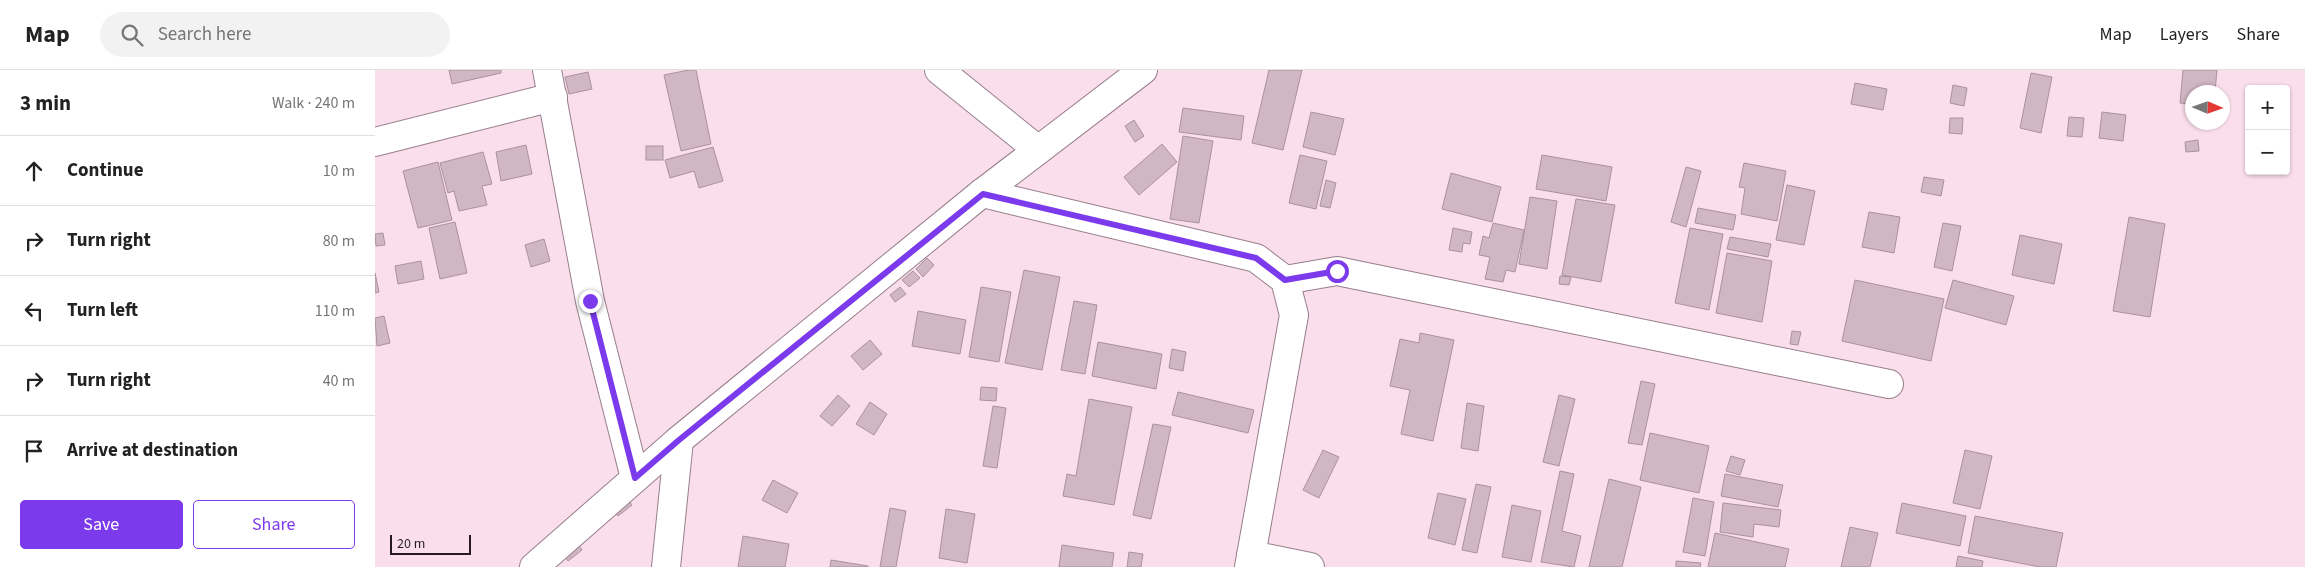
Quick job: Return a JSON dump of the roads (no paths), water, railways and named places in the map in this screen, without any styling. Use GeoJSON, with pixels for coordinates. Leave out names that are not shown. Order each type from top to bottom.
{"type":"FeatureCollection","features":[{"type":"Feature","properties":{"kind":"street"},"geometry":{"type":"LineString","coordinates":[[547,70],[590,301],[635,478]]}},
{"type":"Feature","properties":{"kind":"street"},"geometry":{"type":"LineString","coordinates":[[939,70],[1039,150]]}},
{"type":"Feature","properties":{"kind":"street"},"geometry":{"type":"LineString","coordinates":[[534,567],[679,440],[983,194],[1143,70]]}},
{"type":"Feature","properties":{"kind":"street"},"geometry":{"type":"LineString","coordinates":[[375,142],[553,97]]}},
{"type":"Feature","properties":{"kind":"street"},"geometry":{"type":"LineString","coordinates":[[983,194],[1256,258],[1285,280],[1294,315],[1250,561],[1310,567]]}},
{"type":"Feature","properties":{"kind":"street"},"geometry":{"type":"LineString","coordinates":[[1285,280],[1337,271],[1889,384]]}},
{"type":"Feature","properties":{"kind":"street"},"geometry":{"type":"LineString","coordinates":[[666,567],[679,440]]}}]}
